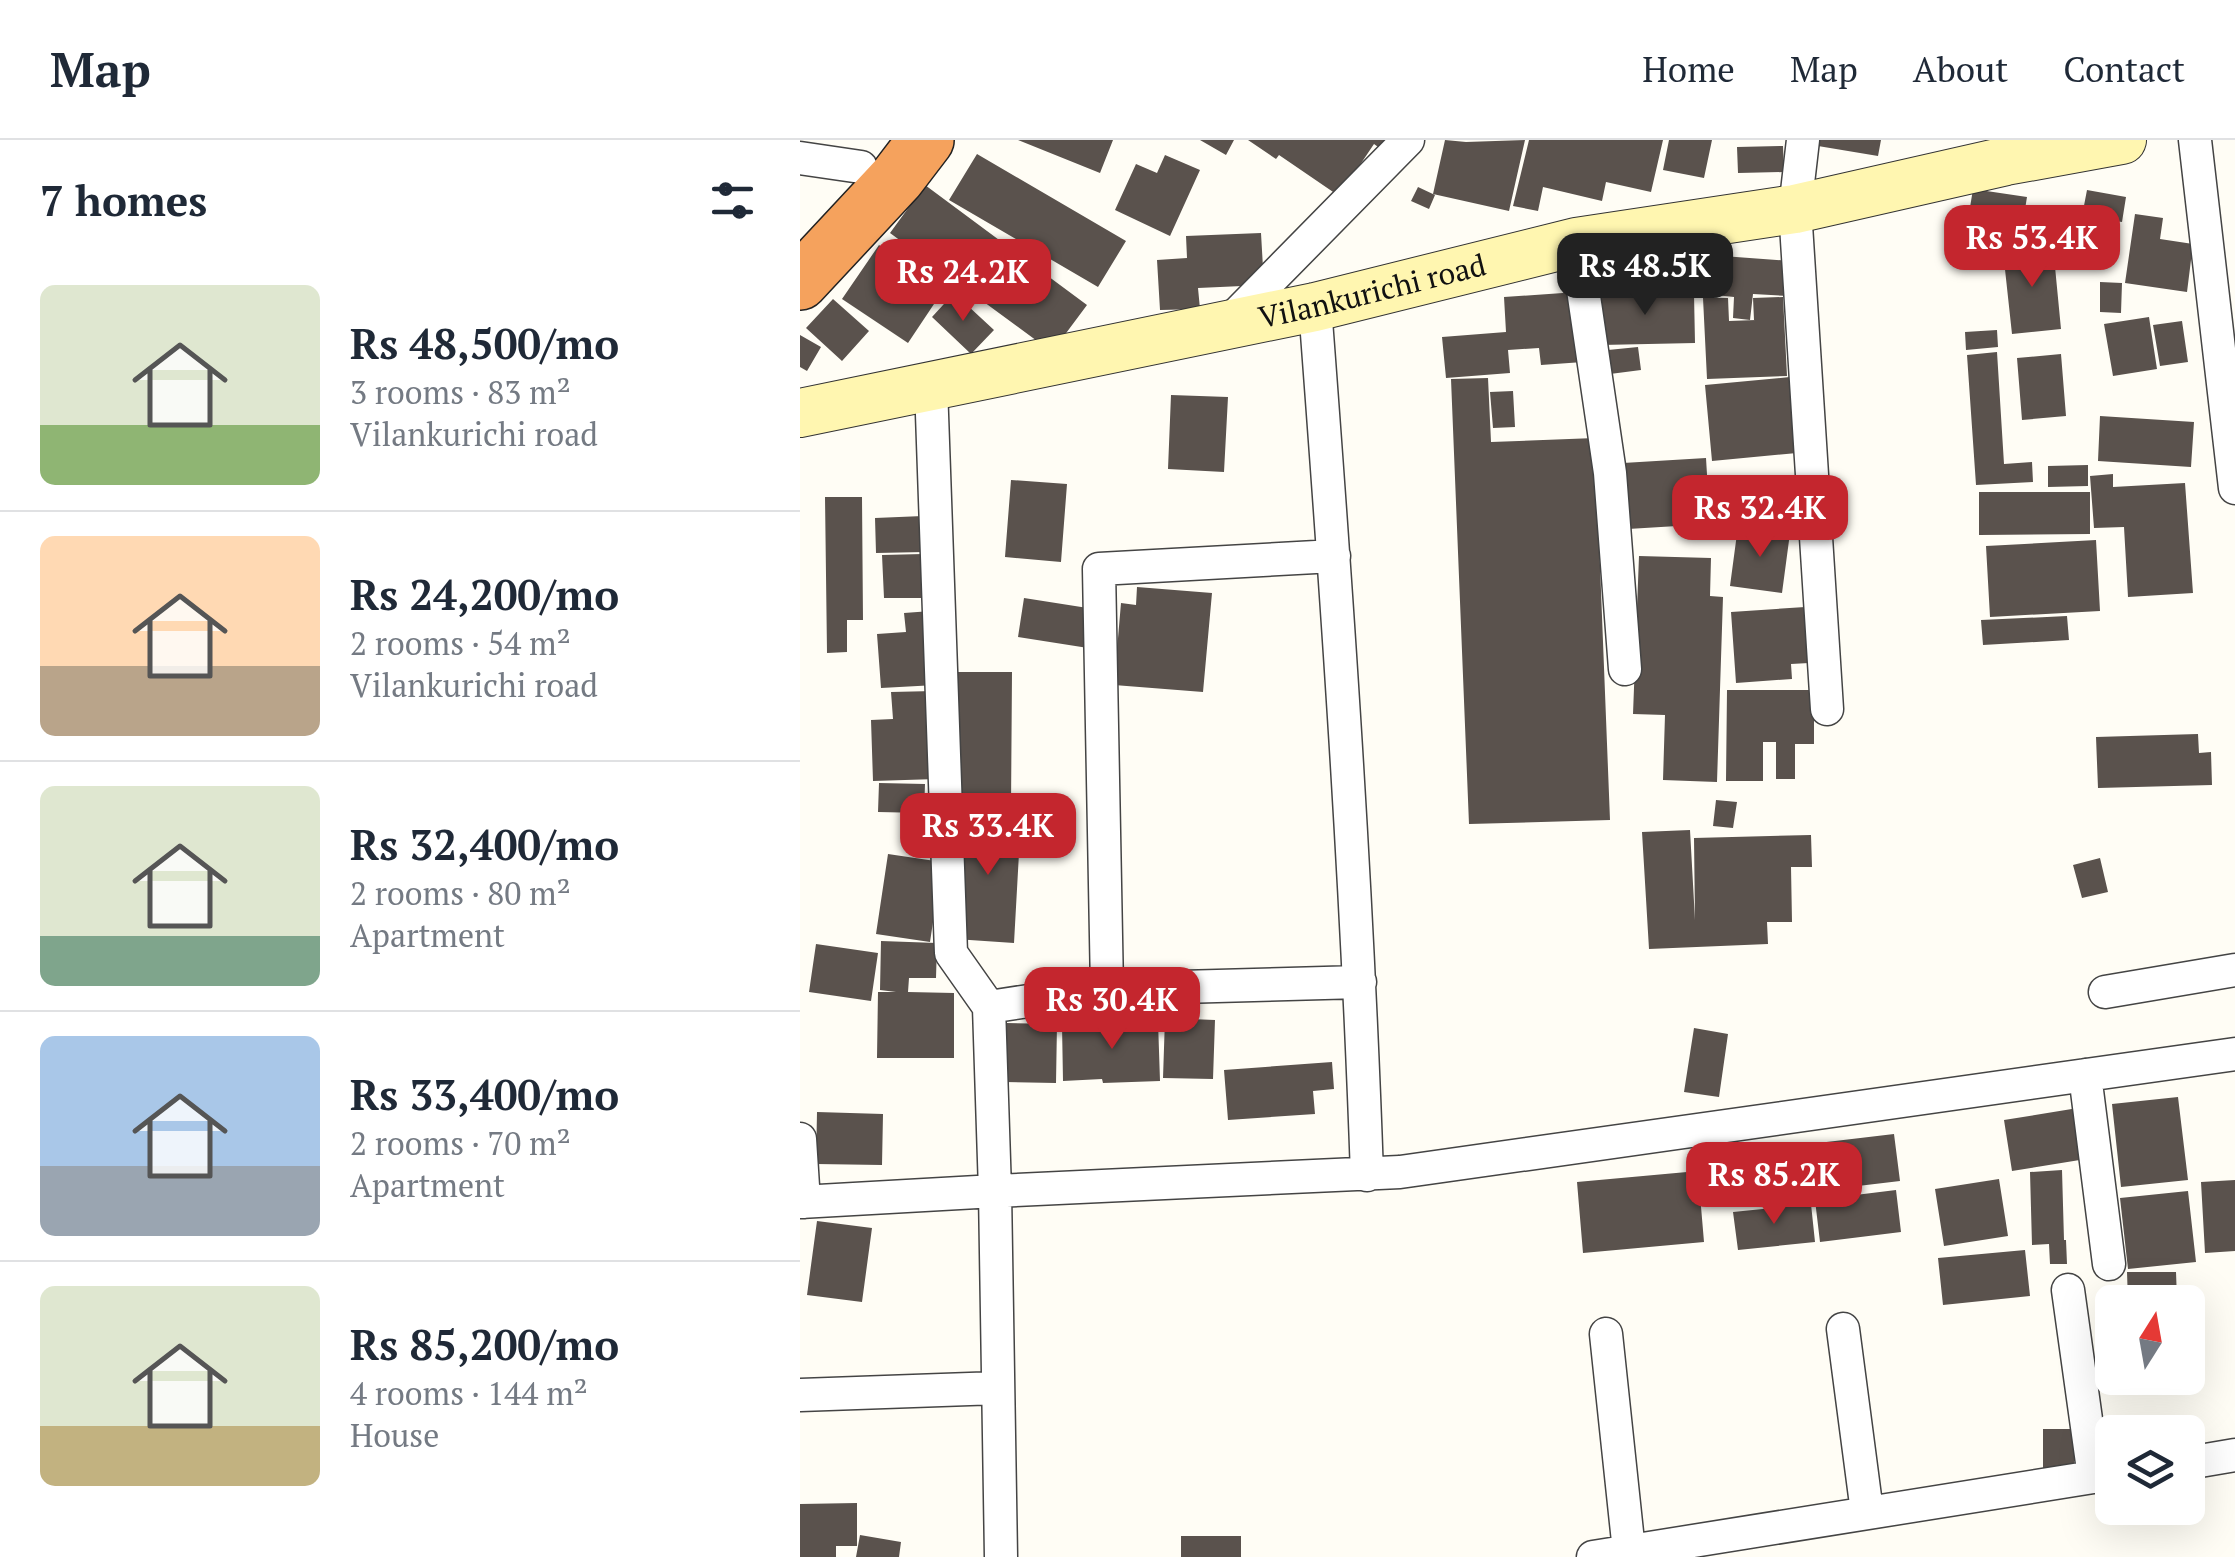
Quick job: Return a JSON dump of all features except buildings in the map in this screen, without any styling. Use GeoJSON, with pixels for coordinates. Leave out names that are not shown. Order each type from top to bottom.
{"type":"FeatureCollection","features":[{"type":"Feature","properties":{"kind":"highway"},"geometry":{"type":"LineString","coordinates":[[800,282],[897,178],[926,140]]}},
{"type":"Feature","properties":{"kind":"highway"},"geometry":{"type":"LineString","coordinates":[[800,234],[872,153]]}},
{"type":"Feature","properties":{"kind":"main road","name":"Vilankurichi road"},"geometry":{"type":"LineString","coordinates":[[800,413],[1315,307],[1576,242],[1795,208],[2007,150],[2122,140]]}},
{"type":"Feature","properties":{"kind":"street"},"geometry":{"type":"LineString","coordinates":[[1226,325],[1408,140]]}},
{"type":"Feature","properties":{"kind":"street"},"geometry":{"type":"LineString","coordinates":[[1803,140],[1795,208],[1827,709]]}},
{"type":"Feature","properties":{"kind":"street"},"geometry":{"type":"LineString","coordinates":[[2195,140],[2235,488]]}},
{"type":"Feature","properties":{"kind":"street"},"geometry":{"type":"LineString","coordinates":[[800,158],[872,153]]}},
{"type":"Feature","properties":{"kind":"street"},"geometry":{"type":"LineString","coordinates":[[1576,242],[1610,473],[1625,669]]}},
{"type":"Feature","properties":{"kind":"street"},"geometry":{"type":"LineString","coordinates":[[1315,307],[1360,982],[1367,1175]]}},
{"type":"Feature","properties":{"kind":"street"},"geometry":{"type":"LineString","coordinates":[[931,386],[951,954],[988,1007],[1000,1557]]}},
{"type":"Feature","properties":{"kind":"street"},"geometry":{"type":"LineString","coordinates":[[1107,989],[1099,568],[1334,556]]}},
{"type":"Feature","properties":{"kind":"street"},"geometry":{"type":"LineString","coordinates":[[2104,992],[2235,970]]}},
{"type":"Feature","properties":{"kind":"street"},"geometry":{"type":"LineString","coordinates":[[988,1007],[1107,989],[1360,982]]}},
{"type":"Feature","properties":{"kind":"street"},"geometry":{"type":"LineString","coordinates":[[800,1138],[802,1202],[1367,1175],[2235,1054]]}},
{"type":"Feature","properties":{"kind":"street"},"geometry":{"type":"LineString","coordinates":[[2084,1074],[2108,1264]]}},
{"type":"Feature","properties":{"kind":"street"},"geometry":{"type":"LineString","coordinates":[[2068,1290],[2095,1433]]}},
{"type":"Feature","properties":{"kind":"street"},"geometry":{"type":"LineString","coordinates":[[1842,1329],[1867,1512]]}},
{"type":"Feature","properties":{"kind":"street"},"geometry":{"type":"LineString","coordinates":[[1606,1334],[1629,1551]]}},
{"type":"Feature","properties":{"kind":"street"},"geometry":{"type":"LineString","coordinates":[[800,1395],[998,1388]]}},
{"type":"Feature","properties":{"kind":"street"},"geometry":{"type":"LineString","coordinates":[[2205,1460],[2235,1456]]}},
{"type":"Feature","properties":{"kind":"street"},"geometry":{"type":"LineString","coordinates":[[1593,1557],[2095,1476]]}}]}
